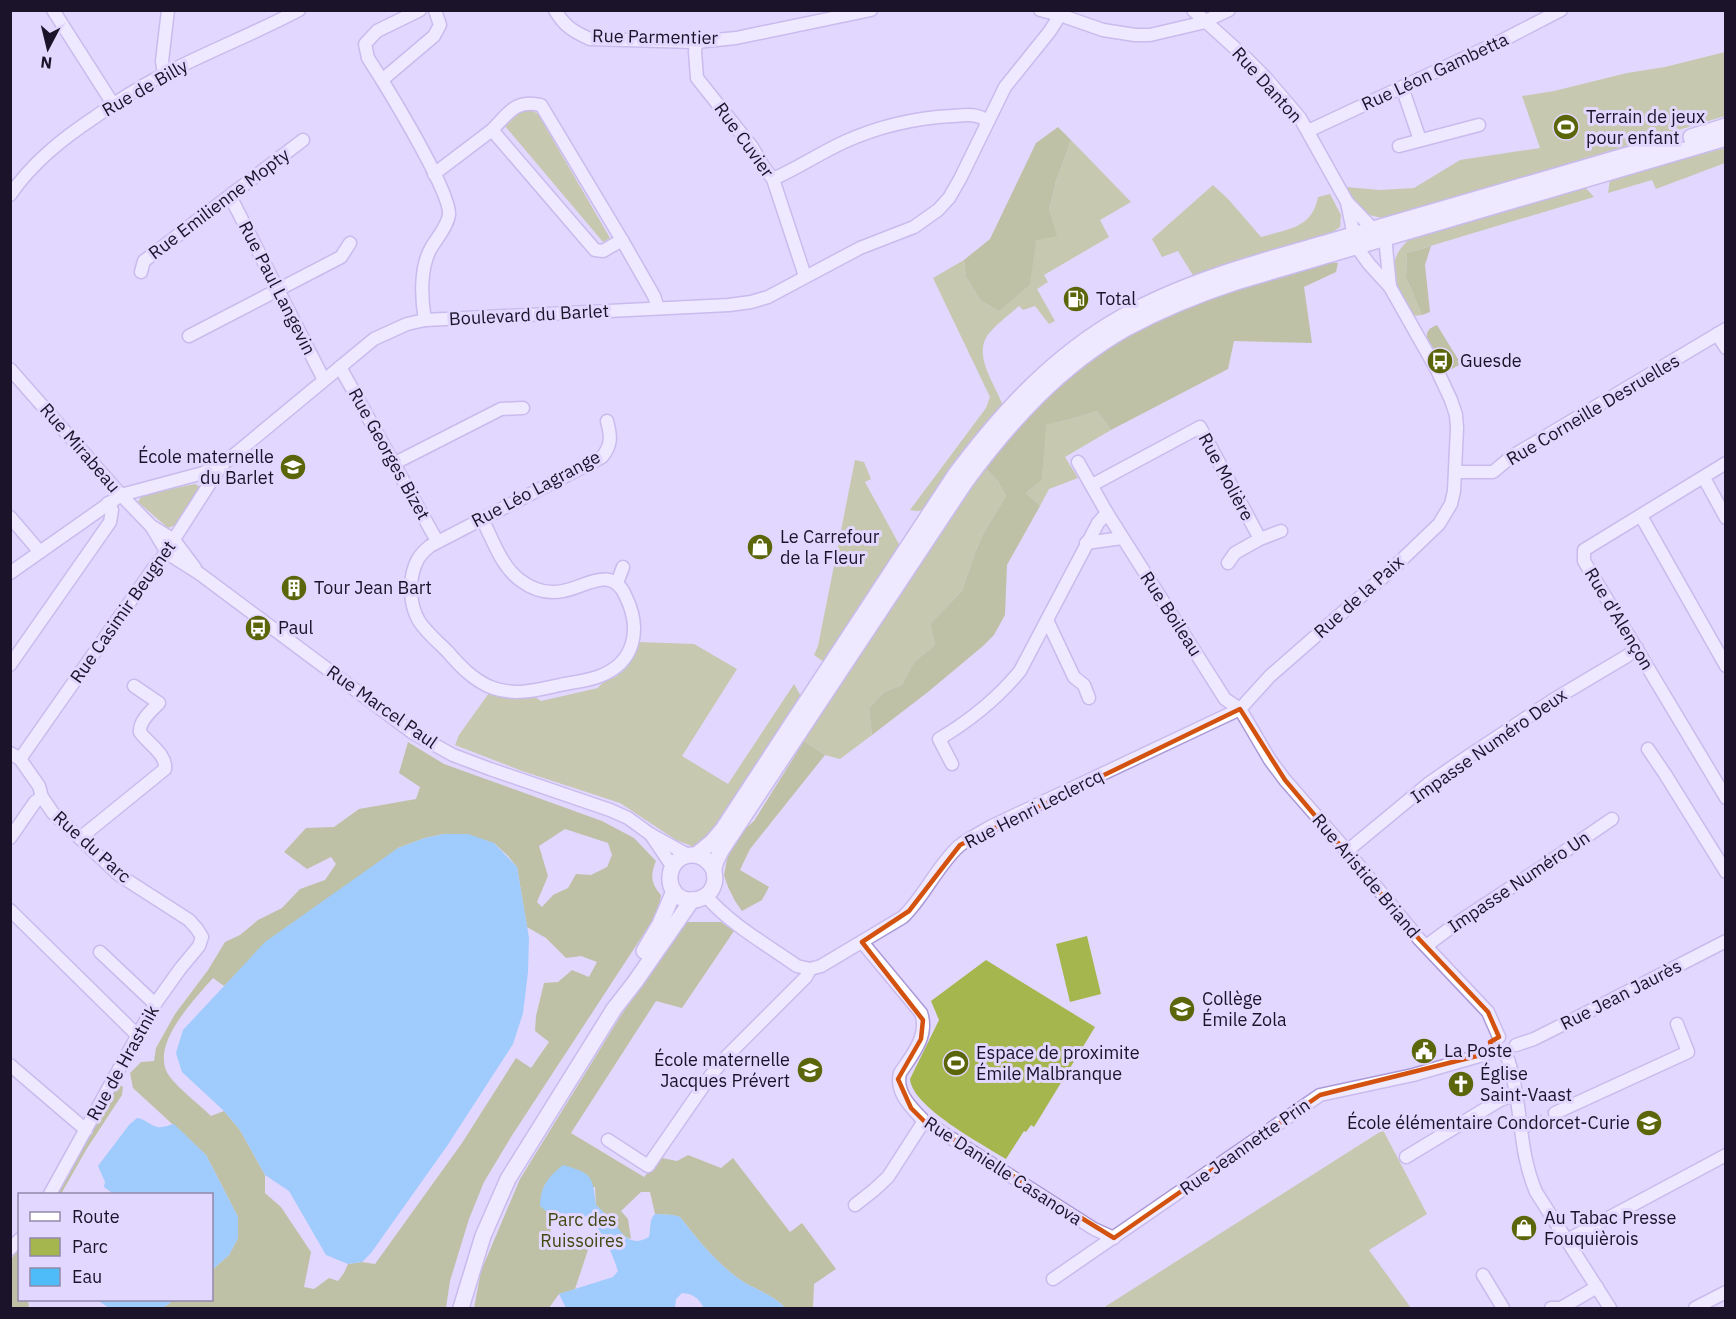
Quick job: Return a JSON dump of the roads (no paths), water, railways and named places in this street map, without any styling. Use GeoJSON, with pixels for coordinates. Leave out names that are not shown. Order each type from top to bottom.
{"type":"FeatureCollection","features":[{"type":"Feature","properties":{"kind":"main road"},"geometry":{"type":"LineString","coordinates":[[714,870],[728,839],[966,481],[1016,417],[1064,372],[1102,343],[1127,328],[1183,301],[1214,290],[1379,233],[1725,126]]}},
{"type":"Feature","properties":{"kind":"main road"},"geometry":{"type":"LineString","coordinates":[[1379,233],[1725,138]]}},
{"type":"Feature","properties":{"kind":"main road"},"geometry":{"type":"LineString","coordinates":[[699,898],[679,896],[674,891],[669,879],[672,866],[679,859],[692,855],[712,842],[723,829],[955,475],[986,434],[1023,394],[1070,352],[1113,323],[1146,305],[1184,288],[1236,270],[1355,241]]}},
{"type":"Feature","properties":{"kind":"main road"},"geometry":{"type":"LineString","coordinates":[[464,1304],[483,1236],[508,1179],[614,1009],[699,898],[711,891],[716,877],[714,870],[707,860],[692,855]]}},
{"type":"Feature","properties":{"kind":"main road"},"geometry":{"type":"LineString","coordinates":[[614,1009],[628,978],[660,924],[674,891]]}},
{"type":"Feature","properties":{"kind":"street"},"geometry":{"type":"LineString","coordinates":[[53,10],[113,104]]}},
{"type":"Feature","properties":{"kind":"street"},"geometry":{"type":"LineString","coordinates":[[164,74],[162,61],[168,10]]}},
{"type":"Feature","properties":{"kind":"street","name":"Rue de Billy"},"geometry":{"type":"LineString","coordinates":[[10,195],[50,150],[113,104],[164,74],[299,10]]}},
{"type":"Feature","properties":{"kind":"street"},"geometry":{"type":"LineString","coordinates":[[420,10],[377,31],[364,44],[368,58],[445,195],[449,215],[442,232],[430,250],[423,273],[424,320]]}},
{"type":"Feature","properties":{"kind":"street"},"geometry":{"type":"LineString","coordinates":[[382,80],[434,36],[440,25],[435,10]]}},
{"type":"Feature","properties":{"kind":"street","name":"Rue Parmentier"},"geometry":{"type":"LineString","coordinates":[[555,10],[565,26],[574,33],[590,39],[696,42],[736,38],[871,10]]}},
{"type":"Feature","properties":{"kind":"street"},"geometry":{"type":"LineString","coordinates":[[1040,10],[1060,13],[1103,30],[1135,35],[1150,35],[1201,24],[1229,10]]}},
{"type":"Feature","properties":{"kind":"street","name":"Rue Danton"},"geometry":{"type":"LineString","coordinates":[[1193,10],[1265,77],[1308,131],[1347,202],[1379,233]]}},
{"type":"Feature","properties":{"kind":"street","name":"Rue Léon Gambetta"},"geometry":{"type":"LineString","coordinates":[[1308,131],[1505,39],[1561,10]]}},
{"type":"Feature","properties":{"kind":"street","name":"Boulevard du Barlet"},"geometry":{"type":"LineString","coordinates":[[223,464],[374,339],[407,324],[424,320],[751,302],[768,297],[860,248],[914,228],[938,210],[949,198],[999,96],[1050,31],[1060,13]]}},
{"type":"Feature","properties":{"kind":"street","name":"Rue Cuvier"},"geometry":{"type":"LineString","coordinates":[[696,42],[694,52],[697,78],[752,147],[773,179],[805,276]]}},
{"type":"Feature","properties":{"kind":"street"},"geometry":{"type":"LineString","coordinates":[[1402,87],[1420,140]]}},
{"type":"Feature","properties":{"kind":"street"},"geometry":{"type":"LineString","coordinates":[[434,174],[492,130],[517,105],[530,102],[541,105],[622,240],[654,296],[658,308]]}},
{"type":"Feature","properties":{"kind":"street"},"geometry":{"type":"LineString","coordinates":[[773,179],[845,141],[881,128],[933,117],[973,115],[987,121]]}},
{"type":"Feature","properties":{"kind":"street"},"geometry":{"type":"LineString","coordinates":[[1400,146],[1479,125]]}},
{"type":"Feature","properties":{"kind":"street"},"geometry":{"type":"LineString","coordinates":[[492,130],[595,250],[603,251],[622,240]]}},
{"type":"Feature","properties":{"kind":"street","name":"Rue Emilienne Mopty"},"geometry":{"type":"LineString","coordinates":[[141,272],[144,261],[303,140]]}},
{"type":"Feature","properties":{"kind":"street","name":"Rue Paul Langevin"},"geometry":{"type":"LineString","coordinates":[[230,196],[324,380]]}},
{"type":"Feature","properties":{"kind":"street","name":"Rue Danton"},"geometry":{"type":"LineString","coordinates":[[1347,202],[1355,241]]}},
{"type":"Feature","properties":{"kind":"street"},"geometry":{"type":"LineString","coordinates":[[1379,233],[1390,287]]}},
{"type":"Feature","properties":{"kind":"street"},"geometry":{"type":"LineString","coordinates":[[1355,241],[1369,264],[1390,287]]}},
{"type":"Feature","properties":{"kind":"street"},"geometry":{"type":"LineString","coordinates":[[189,336],[341,257],[350,243]]}},
{"type":"Feature","properties":{"kind":"street","name":"Rue de la Paix"},"geometry":{"type":"LineString","coordinates":[[1240,709],[1270,676],[1390,571],[1438,524],[1451,504],[1456,472],[1456,415],[1437,370],[1390,287]]}},
{"type":"Feature","properties":{"kind":"street"},"geometry":{"type":"LineString","coordinates":[[1721,332],[1725,348]]}},
{"type":"Feature","properties":{"kind":"street","name":"Rue Corneille Desruelles"},"geometry":{"type":"LineString","coordinates":[[1456,472],[1497,470],[1511,457],[1721,332]]}},
{"type":"Feature","properties":{"kind":"street","name":"Rue Georges Bizet"},"geometry":{"type":"LineString","coordinates":[[340,367],[437,541]]}},
{"type":"Feature","properties":{"kind":"street","name":"Rue Mirabeau"},"geometry":{"type":"LineString","coordinates":[[10,369],[151,526],[166,551]]}},
{"type":"Feature","properties":{"kind":"street"},"geometry":{"type":"LineString","coordinates":[[395,463],[501,409],[523,408]]}},
{"type":"Feature","properties":{"kind":"street","name":"Rue Léo Lagrange"},"geometry":{"type":"LineString","coordinates":[[437,541],[602,457],[611,443],[607,421]]}},
{"type":"Feature","properties":{"kind":"street","name":"Rue Molière"},"geometry":{"type":"LineString","coordinates":[[1092,485],[1200,427],[1260,539]]}},
{"type":"Feature","properties":{"kind":"street"},"geometry":{"type":"LineString","coordinates":[[952,764],[939,739],[976,716],[1002,692],[1020,671],[1086,543],[1107,513],[1078,462]]}},
{"type":"Feature","properties":{"kind":"street","name":"Rue d'Alençon"},"geometry":{"type":"LineString","coordinates":[[1725,463],[1584,550],[1583,555],[1584,561],[1725,798]]}},
{"type":"Feature","properties":{"kind":"street","name":"Rue Casimir Beugnet"},"geometry":{"type":"LineString","coordinates":[[15,756],[174,540],[207,478],[223,464]]}},
{"type":"Feature","properties":{"kind":"street"},"geometry":{"type":"LineString","coordinates":[[10,573],[121,495],[207,478]]}},
{"type":"Feature","properties":{"kind":"street"},"geometry":{"type":"LineString","coordinates":[[1704,478],[1725,518]]}},
{"type":"Feature","properties":{"kind":"street"},"geometry":{"type":"LineString","coordinates":[[10,664],[110,522],[112,510],[108,503]]}},
{"type":"Feature","properties":{"kind":"street","name":"Rue Boileau"},"geometry":{"type":"LineString","coordinates":[[1107,513],[1225,699],[1240,709]]}},
{"type":"Feature","properties":{"kind":"street"},"geometry":{"type":"LineString","coordinates":[[1641,516],[1725,666]]}},
{"type":"Feature","properties":{"kind":"street"},"geometry":{"type":"LineString","coordinates":[[10,517],[40,552]]}},
{"type":"Feature","properties":{"kind":"street"},"geometry":{"type":"LineString","coordinates":[[437,541],[422,553],[413,573],[411,593],[415,612],[424,627],[471,676],[492,687],[525,692],[598,677],[623,661],[633,643],[634,626],[627,598],[617,583],[612,580],[596,580],[561,592],[540,590],[530,586],[512,573],[505,564],[482,519]]}},
{"type":"Feature","properties":{"kind":"street","name":"Rue Mirabeau"},"geometry":{"type":"LineString","coordinates":[[151,526],[174,540]]}},
{"type":"Feature","properties":{"kind":"street","name":"Rue Molière"},"geometry":{"type":"LineString","coordinates":[[1228,563],[1234,553],[1281,531]]}},
{"type":"Feature","properties":{"kind":"street"},"geometry":{"type":"LineString","coordinates":[[1086,543],[1122,538]]}},
{"type":"Feature","properties":{"kind":"street","name":"Rue Marcel Paul"},"geometry":{"type":"LineString","coordinates":[[174,540],[200,574]]}},
{"type":"Feature","properties":{"kind":"street","name":"Rue Marcel Paul"},"geometry":{"type":"LineString","coordinates":[[166,551],[413,733],[453,755],[490,770],[610,810],[692,855]]}},
{"type":"Feature","properties":{"kind":"street"},"geometry":{"type":"LineString","coordinates":[[617,583],[623,567]]}},
{"type":"Feature","properties":{"kind":"street"},"geometry":{"type":"LineString","coordinates":[[1047,620],[1074,677],[1084,685],[1089,698]]}},
{"type":"Feature","properties":{"kind":"street","name":"Impasse Numéro Deux"},"geometry":{"type":"LineString","coordinates":[[1347,851],[1428,784],[1461,760],[1553,699],[1637,648]]}},
{"type":"Feature","properties":{"kind":"street"},"geometry":{"type":"LineString","coordinates":[[80,838],[165,769],[166,763],[163,757],[140,732],[139,727],[159,703],[134,686]]}},
{"type":"Feature","properties":{"kind":"street","name":"Rue Aristide Briand"},"geometry":{"type":"LineString","coordinates":[[1240,709],[1275,767],[1426,946],[1488,1012],[1499,1037]]}},
{"type":"Feature","properties":{"kind":"street","name":"Rue Henri Leclercq"},"geometry":{"type":"LineString","coordinates":[[810,969],[821,966],[862,942],[909,911],[933,876],[960,845],[992,826],[1240,709]]}},
{"type":"Feature","properties":{"kind":"street"},"geometry":{"type":"LineString","coordinates":[[1648,748],[1725,872]]}},
{"type":"Feature","properties":{"kind":"street"},"geometry":{"type":"LineString","coordinates":[[10,838],[35,802],[42,797],[39,786],[15,756]]}},
{"type":"Feature","properties":{"kind":"street","name":"Rue du Parc"},"geometry":{"type":"LineString","coordinates":[[42,797],[53,813],[119,875],[189,920],[202,937]]}},
{"type":"Feature","properties":{"kind":"street","name":"Impasse Numéro Un"},"geometry":{"type":"LineString","coordinates":[[1426,946],[1612,819]]}},
{"type":"Feature","properties":{"kind":"street","name":"Rue Marcel Paul"},"geometry":{"type":"LineString","coordinates":[[650,834],[672,866]]}},
{"type":"Feature","properties":{"kind":"street"},"geometry":{"type":"LineString","coordinates":[[608,1140],[648,1166],[711,1075],[806,977],[810,969],[797,966],[699,898]]}},
{"type":"Feature","properties":{"kind":"street"},"geometry":{"type":"LineString","coordinates":[[10,910],[138,1035]]}},
{"type":"Feature","properties":{"kind":"street","name":"Rue de Hrastnik"},"geometry":{"type":"LineString","coordinates":[[51,1193],[155,1004],[200,946],[202,937]]}},
{"type":"Feature","properties":{"kind":"street","name":"Rue Danielle Casanova"},"geometry":{"type":"LineString","coordinates":[[862,942],[921,1013],[924,1027],[921,1039],[898,1079],[902,1094],[924,1121],[1094,1229],[1114,1238]]}},
{"type":"Feature","properties":{"kind":"street","name":"Rue Jean Jaurès"},"geometry":{"type":"LineString","coordinates":[[1516,1045],[1534,1039],[1724,945]]}},
{"type":"Feature","properties":{"kind":"street"},"geometry":{"type":"LineString","coordinates":[[100,952],[155,1004]]}},
{"type":"Feature","properties":{"kind":"street"},"geometry":{"type":"LineString","coordinates":[[1555,1113],[1688,1052],[1677,1024]]}},
{"type":"Feature","properties":{"kind":"street"},"geometry":{"type":"LineString","coordinates":[[1499,1037],[1511,1038],[1516,1045],[1514,1055],[1508,1059],[1500,1060],[1493,1052],[1493,1043],[1499,1037]]}},
{"type":"Feature","properties":{"kind":"street","name":"Rue Jeannette Prin"},"geometry":{"type":"LineString","coordinates":[[1053,1279],[1320,1095],[1413,1075],[1493,1052]]}},
{"type":"Feature","properties":{"kind":"street"},"geometry":{"type":"LineString","coordinates":[[1508,1059],[1517,1094],[1525,1164],[1530,1179],[1610,1308]]}},
{"type":"Feature","properties":{"kind":"street"},"geometry":{"type":"LineString","coordinates":[[10,1065],[86,1130]]}},
{"type":"Feature","properties":{"kind":"street"},"geometry":{"type":"LineString","coordinates":[[1406,1157],[1500,1100],[1517,1094]]}},
{"type":"Feature","properties":{"kind":"street"},"geometry":{"type":"LineString","coordinates":[[855,1205],[888,1177],[924,1121]]}},
{"type":"Feature","properties":{"kind":"street"},"geometry":{"type":"LineString","coordinates":[[1520,1126],[1533,1124]]}},
{"type":"Feature","properties":{"kind":"street"},"geometry":{"type":"LineString","coordinates":[[1567,1240],[1725,1155]]}},
{"type":"Feature","properties":{"kind":"street"},"geometry":{"type":"LineString","coordinates":[[1483,1275],[1503,1308]]}},
{"type":"Feature","properties":{"kind":"street"},"geometry":{"type":"LineString","coordinates":[[1551,1308],[1561,1308],[1597,1287]]}},
{"type":"Feature","properties":{"kind":"street"},"geometry":{"type":"LineString","coordinates":[[1695,1308],[1725,1292]]}},
{"type":"Feature","properties":{"kind":"water"},"geometry":{"type":"Polygon","coordinates":[[[444,834],[468,834],[494,843],[517,867],[529,938],[523,1013],[513,1044],[447,1146],[371,1253],[362,1262],[348,1264],[326,1255],[289,1191],[265,1175],[240,1130],[224,1111],[182,1072],[176,1053],[183,1030],[265,942],[398,848],[444,834]]]}},
{"type":"Feature","properties":{"kind":"water"},"geometry":{"type":"Polygon","coordinates":[[[137,1118],[157,1127],[174,1124],[206,1155],[238,1217],[238,1238],[229,1255],[213,1269],[213,1193],[110,1193],[104,1187],[105,1182],[98,1166],[137,1118]]]}},
{"type":"Feature","properties":{"kind":"water"},"geometry":{"type":"Polygon","coordinates":[[[563,1165],[589,1177],[596,1205],[628,1239],[637,1241],[649,1237],[651,1221],[655,1214],[680,1217],[716,1260],[742,1281],[776,1300],[785,1308],[704,1308],[695,1297],[682,1293],[676,1299],[675,1308],[566,1308],[559,1294],[613,1277],[618,1271],[605,1240],[590,1219],[579,1215],[554,1216],[540,1206],[546,1182],[563,1165]]]}},
{"type":"Feature","properties":{"kind":"water"},"geometry":{"type":"Polygon","coordinates":[[[98,1301],[173,1301],[160,1308],[109,1308],[98,1301]]]}},
{"type":"Feature","properties":{"kind":"tunnel"},"geometry":{"type":"LineString","coordinates":[[1533,1124],[1555,1113]]}},
{"type":"Feature","properties":{"kind":"place","name":"Terrain de jeux pour enfant"},"geometry":{"type":"Point","coordinates":[1566,127]}},
{"type":"Feature","properties":{"kind":"place","name":"Total"},"geometry":{"type":"Point","coordinates":[1076,299]}},
{"type":"Feature","properties":{"kind":"place","name":"Guesde"},"geometry":{"type":"Point","coordinates":[1440,361]}},
{"type":"Feature","properties":{"kind":"place","name":"École maternelle du Barlet"},"geometry":{"type":"Point","coordinates":[293,467]}},
{"type":"Feature","properties":{"kind":"place","name":"Le Carrefour de la Fleur"},"geometry":{"type":"Point","coordinates":[760,547]}},
{"type":"Feature","properties":{"kind":"place","name":"Tour Jean Bart"},"geometry":{"type":"Point","coordinates":[294,588]}},
{"type":"Feature","properties":{"kind":"place","name":"Paul"},"geometry":{"type":"Point","coordinates":[258,628]}},
{"type":"Feature","properties":{"kind":"place","name":"Collège Émile Zola"},"geometry":{"type":"Point","coordinates":[1182,1009]}},
{"type":"Feature","properties":{"kind":"place","name":"La Poste"},"geometry":{"type":"Point","coordinates":[1424,1051]}},
{"type":"Feature","properties":{"kind":"place","name":"Espace de proximite Émile Malbranque"},"geometry":{"type":"Point","coordinates":[956,1063]}},
{"type":"Feature","properties":{"kind":"place","name":"École maternelle Jacques Prévert"},"geometry":{"type":"Point","coordinates":[810,1070]}},
{"type":"Feature","properties":{"kind":"place","name":"Église Saint-Vaast"},"geometry":{"type":"Point","coordinates":[1461,1084]}},
{"type":"Feature","properties":{"kind":"place","name":"École élémentaire Condorcet-Curie"},"geometry":{"type":"Point","coordinates":[1649,1123]}},
{"type":"Feature","properties":{"kind":"place","name":"Au Tabac Presse Fouquièrois"},"geometry":{"type":"Point","coordinates":[1524,1228]}},
{"type":"Feature","properties":{"kind":"park label","name":"Parc des Ruissoires"},"geometry":{"type":"Point","coordinates":[582,1230]}}]}
